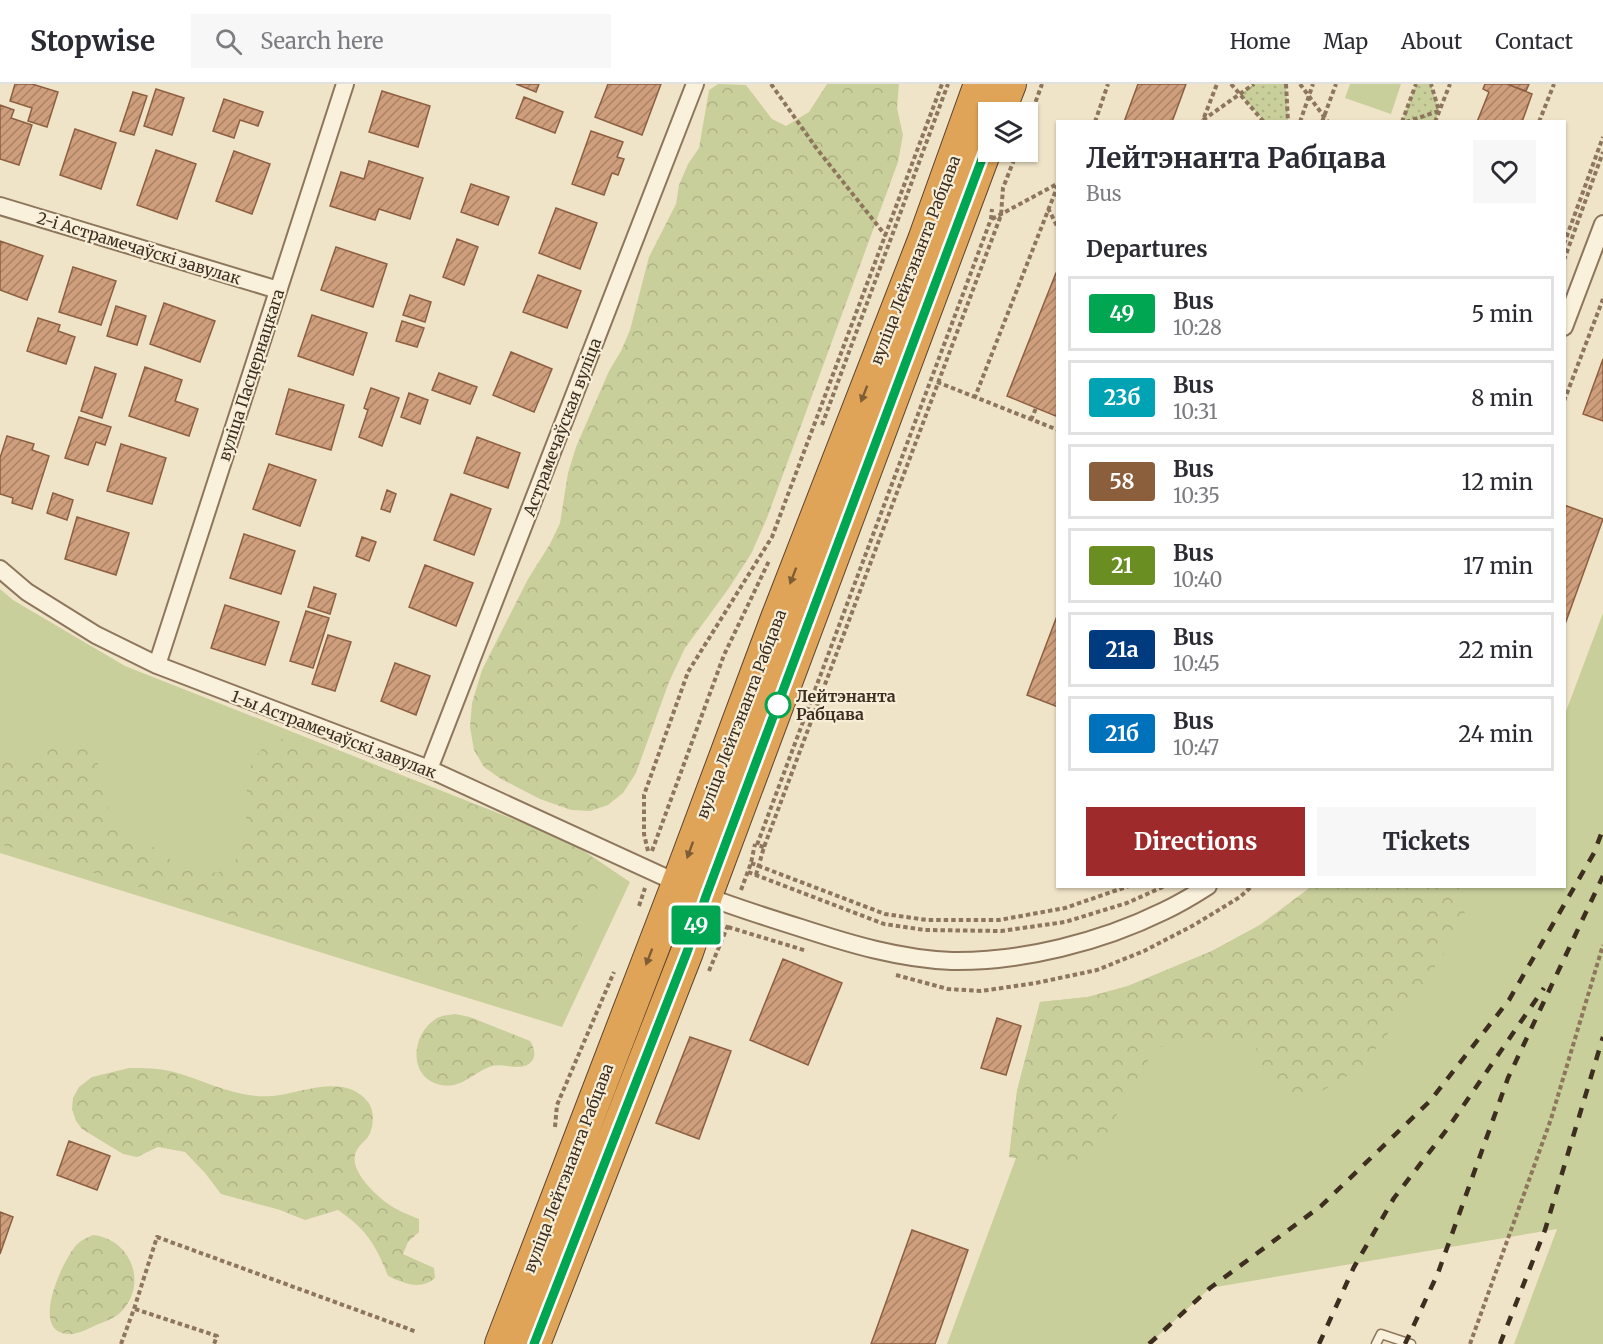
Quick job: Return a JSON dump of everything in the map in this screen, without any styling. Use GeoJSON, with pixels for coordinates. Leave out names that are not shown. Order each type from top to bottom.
{"type":"FeatureCollection","features":[{"type":"Feature","properties":{"kind":"highway","name":"вуліца Лейтэнанта Рабцава"},"geometry":{"type":"LineString","coordinates":[[501,1344],[919,251],[980,84]]}},
{"type":"Feature","properties":{"kind":"highway"},"geometry":{"type":"LineString","coordinates":[[1003,102],[1010,84]]}},
{"type":"Feature","properties":{"kind":"highway","name":"вуліца Лейтэнанта Рабцава"},"geometry":{"type":"LineString","coordinates":[[534,1344],[687,952],[981,162]]}},
{"type":"Feature","properties":{"kind":"street","name":"вуліца Пасцернацкага"},"geometry":{"type":"LineString","coordinates":[[157,665],[345,84]]}},
{"type":"Feature","properties":{"kind":"street","name":"Астрамечаўская вуліца"},"geometry":{"type":"LineString","coordinates":[[429,769],[695,84]]}},
{"type":"Feature","properties":{"kind":"street","name":"2-і Астрамечаўскі завулак"},"geometry":{"type":"LineString","coordinates":[[0,206],[278,290]]}},
{"type":"Feature","properties":{"kind":"street"},"geometry":{"type":"LineString","coordinates":[[1566,322],[1603,225]]}},
{"type":"Feature","properties":{"kind":"street","name":"1-ы Астрамечаўскі завулак"},"geometry":{"type":"LineString","coordinates":[[0,569],[27,592],[96,635],[157,665],[429,769],[649,864],[678,883],[706,896],[836,940],[873,950],[915,958],[953,961],[1024,956],[1069,946],[1164,912],[1205,888]]}},
{"type":"Feature","properties":{"kind":"lane"},"geometry":{"type":"LineString","coordinates":[[1377,1344],[1381,1334],[1411,1344]]}},
{"type":"Feature","properties":{"kind":"path"},"geometry":{"type":"LineString","coordinates":[[771,84],[817,149],[885,236],[891,239]]}},
{"type":"Feature","properties":{"kind":"path"},"geometry":{"type":"LineString","coordinates":[[649,864],[644,834],[644,795],[688,672],[772,537],[942,84]]}},
{"type":"Feature","properties":{"kind":"path"},"geometry":{"type":"LineString","coordinates":[[821,427],[948,84]]}},
{"type":"Feature","properties":{"kind":"path"},"geometry":{"type":"LineString","coordinates":[[1036,102],[1042,84]]}},
{"type":"Feature","properties":{"kind":"path"},"geometry":{"type":"LineString","coordinates":[[1096,120],[1108,84]]}},
{"type":"Feature","properties":{"kind":"path"},"geometry":{"type":"LineString","coordinates":[[1205,120],[1216,84]]}},
{"type":"Feature","properties":{"kind":"path"},"geometry":{"type":"LineString","coordinates":[[1231,84],[1262,120]]}},
{"type":"Feature","properties":{"kind":"path"},"geometry":{"type":"LineString","coordinates":[[1206,120],[1254,84]]}},
{"type":"Feature","properties":{"kind":"path"},"geometry":{"type":"LineString","coordinates":[[1286,84],[1288,120]]}},
{"type":"Feature","properties":{"kind":"path"},"geometry":{"type":"LineString","coordinates":[[1300,84],[1323,119]]}},
{"type":"Feature","properties":{"kind":"path"},"geometry":{"type":"LineString","coordinates":[[1301,120],[1313,84]]}},
{"type":"Feature","properties":{"kind":"path"},"geometry":{"type":"LineString","coordinates":[[1323,119],[1336,84]]}},
{"type":"Feature","properties":{"kind":"path"},"geometry":{"type":"LineString","coordinates":[[1405,120],[1416,84]]}},
{"type":"Feature","properties":{"kind":"path"},"geometry":{"type":"LineString","coordinates":[[1431,84],[1439,111]]}},
{"type":"Feature","properties":{"kind":"path"},"geometry":{"type":"LineString","coordinates":[[1437,120],[1450,84]]}},
{"type":"Feature","properties":{"kind":"path"},"geometry":{"type":"LineString","coordinates":[[1540,120],[1554,84]]}},
{"type":"Feature","properties":{"kind":"path"},"geometry":{"type":"LineString","coordinates":[[1410,120],[1439,111]]}},
{"type":"Feature","properties":{"kind":"path"},"geometry":{"type":"LineString","coordinates":[[1566,239],[1603,137]]}},
{"type":"Feature","properties":{"kind":"path"},"geometry":{"type":"LineString","coordinates":[[1566,254],[1603,152]]}},
{"type":"Feature","properties":{"kind":"path"},"geometry":{"type":"LineString","coordinates":[[756,875],[764,847],[1001,215],[1003,188],[1013,162]]}},
{"type":"Feature","properties":{"kind":"path"},"geometry":{"type":"LineString","coordinates":[[992,219],[1056,185]]}},
{"type":"Feature","properties":{"kind":"path"},"geometry":{"type":"LineString","coordinates":[[975,397],[1056,186]]}},
{"type":"Feature","properties":{"kind":"path"},"geometry":{"type":"LineString","coordinates":[[764,847],[757,845],[992,219],[993,203]]}},
{"type":"Feature","properties":{"kind":"path"},"geometry":{"type":"LineString","coordinates":[[1047,207],[1056,224]]}},
{"type":"Feature","properties":{"kind":"path"},"geometry":{"type":"LineString","coordinates":[[1566,396],[1603,299]]}},
{"type":"Feature","properties":{"kind":"path"},"geometry":{"type":"LineString","coordinates":[[931,380],[1056,429]]}},
{"type":"Feature","properties":{"kind":"path"},"geometry":{"type":"LineString","coordinates":[[1031,420],[1036,408]]}},
{"type":"Feature","properties":{"kind":"path"},"geometry":{"type":"LineString","coordinates":[[639,907],[649,864],[724,655],[770,559]]}},
{"type":"Feature","properties":{"kind":"path"},"geometry":{"type":"LineString","coordinates":[[751,863],[885,914],[927,920],[999,920],[1065,908],[1123,888]]}},
{"type":"Feature","properties":{"kind":"path"},"geometry":{"type":"LineString","coordinates":[[748,872],[884,924],[925,930],[1001,931],[1065,922],[1127,903],[1161,888]]}},
{"type":"Feature","properties":{"kind":"path"},"geometry":{"type":"LineString","coordinates":[[1470,1344],[1551,1119],[1603,945]]}},
{"type":"Feature","properties":{"kind":"path"},"geometry":{"type":"LineString","coordinates":[[558,1105],[615,970]]}},
{"type":"Feature","properties":{"kind":"path"},"geometry":{"type":"LineString","coordinates":[[121,1344],[157,1237],[417,1332]]}},
{"type":"Feature","properties":{"kind":"path"},"geometry":{"type":"LineString","coordinates":[[134,1309],[217,1336],[214,1344]]}},
{"type":"Feature","properties":{"kind":"green space"},"geometry":{"type":"Polygon","coordinates":[[[718,84],[746,85],[772,119],[786,126],[809,112],[827,84],[899,84],[897,108],[903,135],[898,162],[767,518],[751,554],[685,648],[669,682],[636,773],[623,793],[608,805],[590,811],[571,810],[540,799],[501,779],[484,767],[474,750],[470,727],[472,703],[482,670],[528,579],[560,523],[568,473],[576,447],[609,371],[630,330],[649,257],[676,204],[679,185],[688,164],[699,148],[709,90],[718,84]]]}},
{"type":"Feature","properties":{"kind":"green space"},"geometry":{"type":"Polygon","coordinates":[[[1254,84],[1286,84],[1288,120],[1263,120],[1240,94],[1254,84]]]}},
{"type":"Feature","properties":{"kind":"green space"},"geometry":{"type":"Polygon","coordinates":[[[1350,84],[1401,84],[1391,114],[1345,98],[1350,84]]]}},
{"type":"Feature","properties":{"kind":"green space"},"geometry":{"type":"Polygon","coordinates":[[[1416,84],[1431,84],[1439,111],[1435,120],[1402,120],[1416,84]]]}},
{"type":"Feature","properties":{"kind":"green space"},"geometry":{"type":"Polygon","coordinates":[[[0,589],[13,600],[125,666],[569,841],[630,882],[562,1027],[0,853],[0,589]]]}},
{"type":"Feature","properties":{"kind":"green space"},"geometry":{"type":"Polygon","coordinates":[[[1603,613],[1603,1344],[1514,1344],[1557,1229],[1210,1288],[1149,1344],[947,1344],[1016,1158],[1009,1157],[1017,1091],[1040,1002],[1088,997],[1128,986],[1212,951],[1260,925],[1311,888],[1566,888],[1566,711],[1603,613]]]}},
{"type":"Feature","properties":{"kind":"green space"},"geometry":{"type":"Polygon","coordinates":[[[289,738],[306,741],[355,759],[544,832],[575,847],[593,859],[601,870],[602,879],[577,917],[582,940],[582,958],[577,982],[566,997],[549,1005],[525,1007],[0,844],[0,754],[28,758],[60,746],[72,745],[89,753],[96,760],[103,778],[108,809],[118,826],[147,842],[172,861],[187,868],[203,873],[222,871],[235,861],[244,843],[248,778],[252,764],[259,752],[271,743],[289,738]]]}},
{"type":"Feature","properties":{"kind":"green space"},"geometry":{"type":"Polygon","coordinates":[[[1309,888],[1466,888],[1464,924],[1401,1017],[1361,1068],[1296,1106],[1264,1072],[1254,1042],[1205,1037],[1156,1048],[1127,1094],[1090,1168],[1009,1157],[1017,1091],[1040,1002],[1088,997],[1128,986],[1212,951],[1260,925],[1309,888]]]}},
{"type":"Feature","properties":{"kind":"green space"},"geometry":{"type":"Polygon","coordinates":[[[455,1014],[470,1017],[530,1041],[534,1052],[533,1060],[527,1065],[518,1067],[492,1066],[456,1085],[441,1085],[430,1081],[422,1074],[418,1065],[416,1055],[418,1044],[428,1025],[439,1017],[455,1014]]]}},
{"type":"Feature","properties":{"kind":"green space"},"geometry":{"type":"Polygon","coordinates":[[[129,1068],[169,1071],[247,1095],[272,1096],[335,1086],[358,1093],[368,1102],[373,1119],[368,1137],[355,1155],[357,1168],[365,1182],[382,1199],[398,1210],[419,1219],[419,1232],[408,1242],[403,1254],[434,1268],[435,1278],[418,1285],[388,1276],[369,1238],[338,1210],[305,1220],[280,1210],[221,1194],[185,1152],[158,1147],[137,1157],[123,1154],[82,1129],[72,1109],[73,1098],[79,1087],[92,1077],[129,1068]]]}},
{"type":"Feature","properties":{"kind":"green space"},"geometry":{"type":"Polygon","coordinates":[[[93,1235],[106,1238],[126,1253],[132,1264],[134,1288],[130,1300],[116,1316],[81,1332],[67,1334],[56,1330],[51,1321],[52,1296],[63,1267],[74,1248],[93,1235]]]}},
{"type":"Feature","properties":{"kind":"building"},"geometry":{"type":"Polygon","coordinates":[[[15,84],[32,84],[58,92],[47,127],[28,121],[32,108],[10,101],[15,84]]]}},
{"type":"Feature","properties":{"kind":"building"},"geometry":{"type":"Polygon","coordinates":[[[516,84],[539,84],[536,92],[516,84]]]}},
{"type":"Feature","properties":{"kind":"building"},"geometry":{"type":"Polygon","coordinates":[[[608,84],[661,84],[642,135],[595,117],[608,84]]]}},
{"type":"Feature","properties":{"kind":"building"},"geometry":{"type":"Polygon","coordinates":[[[1138,84],[1186,84],[1173,120],[1125,120],[1138,84]]]}},
{"type":"Feature","properties":{"kind":"building"},"geometry":{"type":"Polygon","coordinates":[[[1485,84],[1507,84],[1532,94],[1523,120],[1478,120],[1489,92],[1483,89],[1485,84]]]}},
{"type":"Feature","properties":{"kind":"building"},"geometry":{"type":"Polygon","coordinates":[[[1507,84],[1529,84],[1526,91],[1507,84]]]}},
{"type":"Feature","properties":{"kind":"building"},"geometry":{"type":"Polygon","coordinates":[[[156,89],[184,98],[172,135],[144,126],[156,89]]]}},
{"type":"Feature","properties":{"kind":"building"},"geometry":{"type":"Polygon","coordinates":[[[382,91],[430,106],[418,147],[369,132],[382,91]]]}},
{"type":"Feature","properties":{"kind":"building"},"geometry":{"type":"Polygon","coordinates":[[[133,92],[147,96],[134,135],[120,131],[133,92]]]}},
{"type":"Feature","properties":{"kind":"building"},"geometry":{"type":"Polygon","coordinates":[[[524,97],[563,112],[555,133],[516,118],[524,97]]]}},
{"type":"Feature","properties":{"kind":"building"},"geometry":{"type":"Polygon","coordinates":[[[224,99],[263,112],[258,126],[240,120],[234,138],[213,131],[224,99]]]}},
{"type":"Feature","properties":{"kind":"building"},"geometry":{"type":"Polygon","coordinates":[[[0,105],[14,110],[11,118],[32,125],[19,165],[0,159],[0,105]]]}},
{"type":"Feature","properties":{"kind":"building"},"geometry":{"type":"Polygon","coordinates":[[[75,129],[116,143],[101,189],[60,175],[75,129]]]}},
{"type":"Feature","properties":{"kind":"building"},"geometry":{"type":"Polygon","coordinates":[[[591,131],[623,142],[617,157],[624,159],[618,175],[612,173],[604,195],[572,184],[591,131]]]}},
{"type":"Feature","properties":{"kind":"building"},"geometry":{"type":"Polygon","coordinates":[[[156,150],[196,164],[177,219],[137,205],[156,150]]]}},
{"type":"Feature","properties":{"kind":"building"},"geometry":{"type":"Polygon","coordinates":[[[234,151],[270,164],[252,214],[216,201],[234,151]]]}},
{"type":"Feature","properties":{"kind":"building"},"geometry":{"type":"Polygon","coordinates":[[[369,161],[423,178],[410,219],[379,209],[375,220],[330,206],[341,172],[364,179],[369,161]]]}},
{"type":"Feature","properties":{"kind":"building"},"geometry":{"type":"Polygon","coordinates":[[[471,184],[509,197],[498,225],[461,212],[471,184]]]}},
{"type":"Feature","properties":{"kind":"building"},"geometry":{"type":"Polygon","coordinates":[[[556,208],[597,223],[580,269],[539,253],[556,208]]]}},
{"type":"Feature","properties":{"kind":"building"},"geometry":{"type":"Polygon","coordinates":[[[457,239],[478,247],[464,285],[443,277],[457,239]]]}},
{"type":"Feature","properties":{"kind":"building"},"geometry":{"type":"Polygon","coordinates":[[[0,241],[43,256],[27,300],[0,290],[0,241]]]}},
{"type":"Feature","properties":{"kind":"building"},"geometry":{"type":"Polygon","coordinates":[[[336,247],[387,264],[373,307],[321,290],[336,247]]]}},
{"type":"Feature","properties":{"kind":"building"},"geometry":{"type":"Polygon","coordinates":[[[73,267],[116,281],[101,325],[59,312],[73,267]]]}},
{"type":"Feature","properties":{"kind":"building"},"geometry":{"type":"Polygon","coordinates":[[[1056,273],[1056,416],[1007,396],[1056,273]]]}},
{"type":"Feature","properties":{"kind":"building"},"geometry":{"type":"Polygon","coordinates":[[[538,275],[581,291],[567,328],[523,312],[538,275]]]}},
{"type":"Feature","properties":{"kind":"building"},"geometry":{"type":"Polygon","coordinates":[[[410,295],[431,302],[425,322],[403,315],[410,295]]]}},
{"type":"Feature","properties":{"kind":"building"},"geometry":{"type":"Polygon","coordinates":[[[164,303],[215,321],[200,362],[150,344],[164,303]]]}},
{"type":"Feature","properties":{"kind":"building"},"geometry":{"type":"Polygon","coordinates":[[[116,306],[146,316],[137,345],[107,336],[116,306]]]}},
{"type":"Feature","properties":{"kind":"building"},"geometry":{"type":"Polygon","coordinates":[[[312,315],[367,333],[353,375],[298,356],[312,315]]]}},
{"type":"Feature","properties":{"kind":"building"},"geometry":{"type":"Polygon","coordinates":[[[38,318],[60,325],[58,331],[75,337],[66,364],[27,351],[38,318]]]}},
{"type":"Feature","properties":{"kind":"building"},"geometry":{"type":"Polygon","coordinates":[[[402,321],[424,328],[417,347],[396,341],[402,321]]]}},
{"type":"Feature","properties":{"kind":"building"},"geometry":{"type":"Polygon","coordinates":[[[511,352],[552,369],[534,412],[493,395],[511,352]]]}},
{"type":"Feature","properties":{"kind":"building"},"geometry":{"type":"Polygon","coordinates":[[[1603,359],[1603,421],[1583,414],[1603,359]]]}},
{"type":"Feature","properties":{"kind":"building"},"geometry":{"type":"Polygon","coordinates":[[[95,367],[116,374],[102,418],[81,411],[95,367]]]}},
{"type":"Feature","properties":{"kind":"building"},"geometry":{"type":"Polygon","coordinates":[[[145,367],[182,380],[175,401],[198,409],[189,436],[129,416],[145,367]]]}},
{"type":"Feature","properties":{"kind":"building"},"geometry":{"type":"Polygon","coordinates":[[[439,373],[477,387],[470,404],[432,390],[439,373]]]}},
{"type":"Feature","properties":{"kind":"building"},"geometry":{"type":"Polygon","coordinates":[[[371,388],[399,398],[382,446],[359,437],[368,410],[364,408],[371,388]]]}},
{"type":"Feature","properties":{"kind":"building"},"geometry":{"type":"Polygon","coordinates":[[[289,389],[344,405],[331,450],[276,434],[289,389]]]}},
{"type":"Feature","properties":{"kind":"building"},"geometry":{"type":"Polygon","coordinates":[[[409,393],[428,400],[420,424],[401,417],[409,393]]]}},
{"type":"Feature","properties":{"kind":"building"},"geometry":{"type":"Polygon","coordinates":[[[79,417],[111,427],[105,445],[96,442],[88,465],[65,458],[79,417]]]}},
{"type":"Feature","properties":{"kind":"building"},"geometry":{"type":"Polygon","coordinates":[[[7,436],[34,444],[32,450],[49,456],[32,509],[12,503],[13,498],[0,494],[0,458],[7,436]]]}},
{"type":"Feature","properties":{"kind":"building"},"geometry":{"type":"Polygon","coordinates":[[[477,437],[520,453],[508,488],[464,473],[477,437]]]}},
{"type":"Feature","properties":{"kind":"building"},"geometry":{"type":"Polygon","coordinates":[[[121,444],[166,458],[152,504],[107,491],[121,444]]]}},
{"type":"Feature","properties":{"kind":"building"},"geometry":{"type":"Polygon","coordinates":[[[269,464],[316,480],[300,526],[253,509],[269,464]]]}},
{"type":"Feature","properties":{"kind":"building"},"geometry":{"type":"Polygon","coordinates":[[[387,490],[396,494],[390,512],[381,509],[387,490]]]}},
{"type":"Feature","properties":{"kind":"building"},"geometry":{"type":"Polygon","coordinates":[[[53,493],[73,500],[67,520],[47,513],[53,493]]]}},
{"type":"Feature","properties":{"kind":"building"},"geometry":{"type":"Polygon","coordinates":[[[451,494],[491,509],[474,555],[434,540],[451,494]]]}},
{"type":"Feature","properties":{"kind":"building"},"geometry":{"type":"Polygon","coordinates":[[[1566,506],[1603,519],[1566,621],[1566,506]]]}},
{"type":"Feature","properties":{"kind":"building"},"geometry":{"type":"Polygon","coordinates":[[[77,517],[129,533],[116,575],[65,559],[77,517]]]}},
{"type":"Feature","properties":{"kind":"building"},"geometry":{"type":"Polygon","coordinates":[[[244,534],[295,551],[281,594],[230,578],[244,534]]]}},
{"type":"Feature","properties":{"kind":"building"},"geometry":{"type":"Polygon","coordinates":[[[362,537],[376,542],[369,561],[356,556],[362,537]]]}},
{"type":"Feature","properties":{"kind":"building"},"geometry":{"type":"Polygon","coordinates":[[[425,565],[473,583],[456,626],[409,607],[425,565]]]}},
{"type":"Feature","properties":{"kind":"building"},"geometry":{"type":"Polygon","coordinates":[[[314,587],[336,594],[330,614],[308,607],[314,587]]]}},
{"type":"Feature","properties":{"kind":"building"},"geometry":{"type":"Polygon","coordinates":[[[225,605],[279,622],[265,665],[211,648],[225,605]]]}},
{"type":"Feature","properties":{"kind":"building"},"geometry":{"type":"Polygon","coordinates":[[[306,611],[329,618],[313,668],[290,661],[306,611]]]}},
{"type":"Feature","properties":{"kind":"building"},"geometry":{"type":"Polygon","coordinates":[[[1056,619],[1056,706],[1027,695],[1056,619]]]}},
{"type":"Feature","properties":{"kind":"building"},"geometry":{"type":"Polygon","coordinates":[[[328,635],[351,642],[335,691],[312,684],[328,635]]]}},
{"type":"Feature","properties":{"kind":"building"},"geometry":{"type":"Polygon","coordinates":[[[395,663],[430,676],[416,715],[381,701],[395,663]]]}},
{"type":"Feature","properties":{"kind":"building"},"geometry":{"type":"Polygon","coordinates":[[[783,959],[842,983],[808,1065],[750,1040],[783,959]]]}},
{"type":"Feature","properties":{"kind":"building"},"geometry":{"type":"Polygon","coordinates":[[[997,1018],[1021,1026],[1006,1075],[981,1068],[997,1018]]]}},
{"type":"Feature","properties":{"kind":"building"},"geometry":{"type":"Polygon","coordinates":[[[690,1037],[731,1051],[699,1139],[656,1123],[690,1037]]]}},
{"type":"Feature","properties":{"kind":"building"},"geometry":{"type":"Polygon","coordinates":[[[69,1141],[110,1156],[97,1190],[57,1175],[69,1141]]]}},
{"type":"Feature","properties":{"kind":"building"},"geometry":{"type":"Polygon","coordinates":[[[0,1212],[13,1217],[0,1254],[0,1212]]]}},
{"type":"Feature","properties":{"kind":"building"},"geometry":{"type":"Polygon","coordinates":[[[912,1230],[968,1250],[935,1344],[871,1344],[912,1230]]]}},
{"type":"Feature","properties":{"kind":"railway"},"geometry":{"type":"LineString","coordinates":[[1149,1344],[1210,1288],[1321,1206],[1430,1101],[1509,1000],[1594,853],[1603,829]]}},
{"type":"Feature","properties":{"kind":"railway"},"geometry":{"type":"LineString","coordinates":[[1405,1344],[1438,1273],[1508,1078],[1603,876]]}},
{"type":"Feature","properties":{"kind":"railway"},"geometry":{"type":"LineString","coordinates":[[1319,1344],[1354,1267],[1394,1198],[1448,1128],[1544,988]]}},
{"type":"Feature","properties":{"kind":"railway"},"geometry":{"type":"LineString","coordinates":[[1500,1344],[1545,1230],[1603,1037]]}},
{"type":"Feature","properties":{"kind":"bus line","name":"49"},"geometry":{"type":"LineString","coordinates":[[534,1344],[687,952],[981,162]]}},
{"type":"Feature","properties":{"kind":"place","name":"Лейтэнанта Рабцава"},"geometry":{"type":"Point","coordinates":[778,705]}}]}
